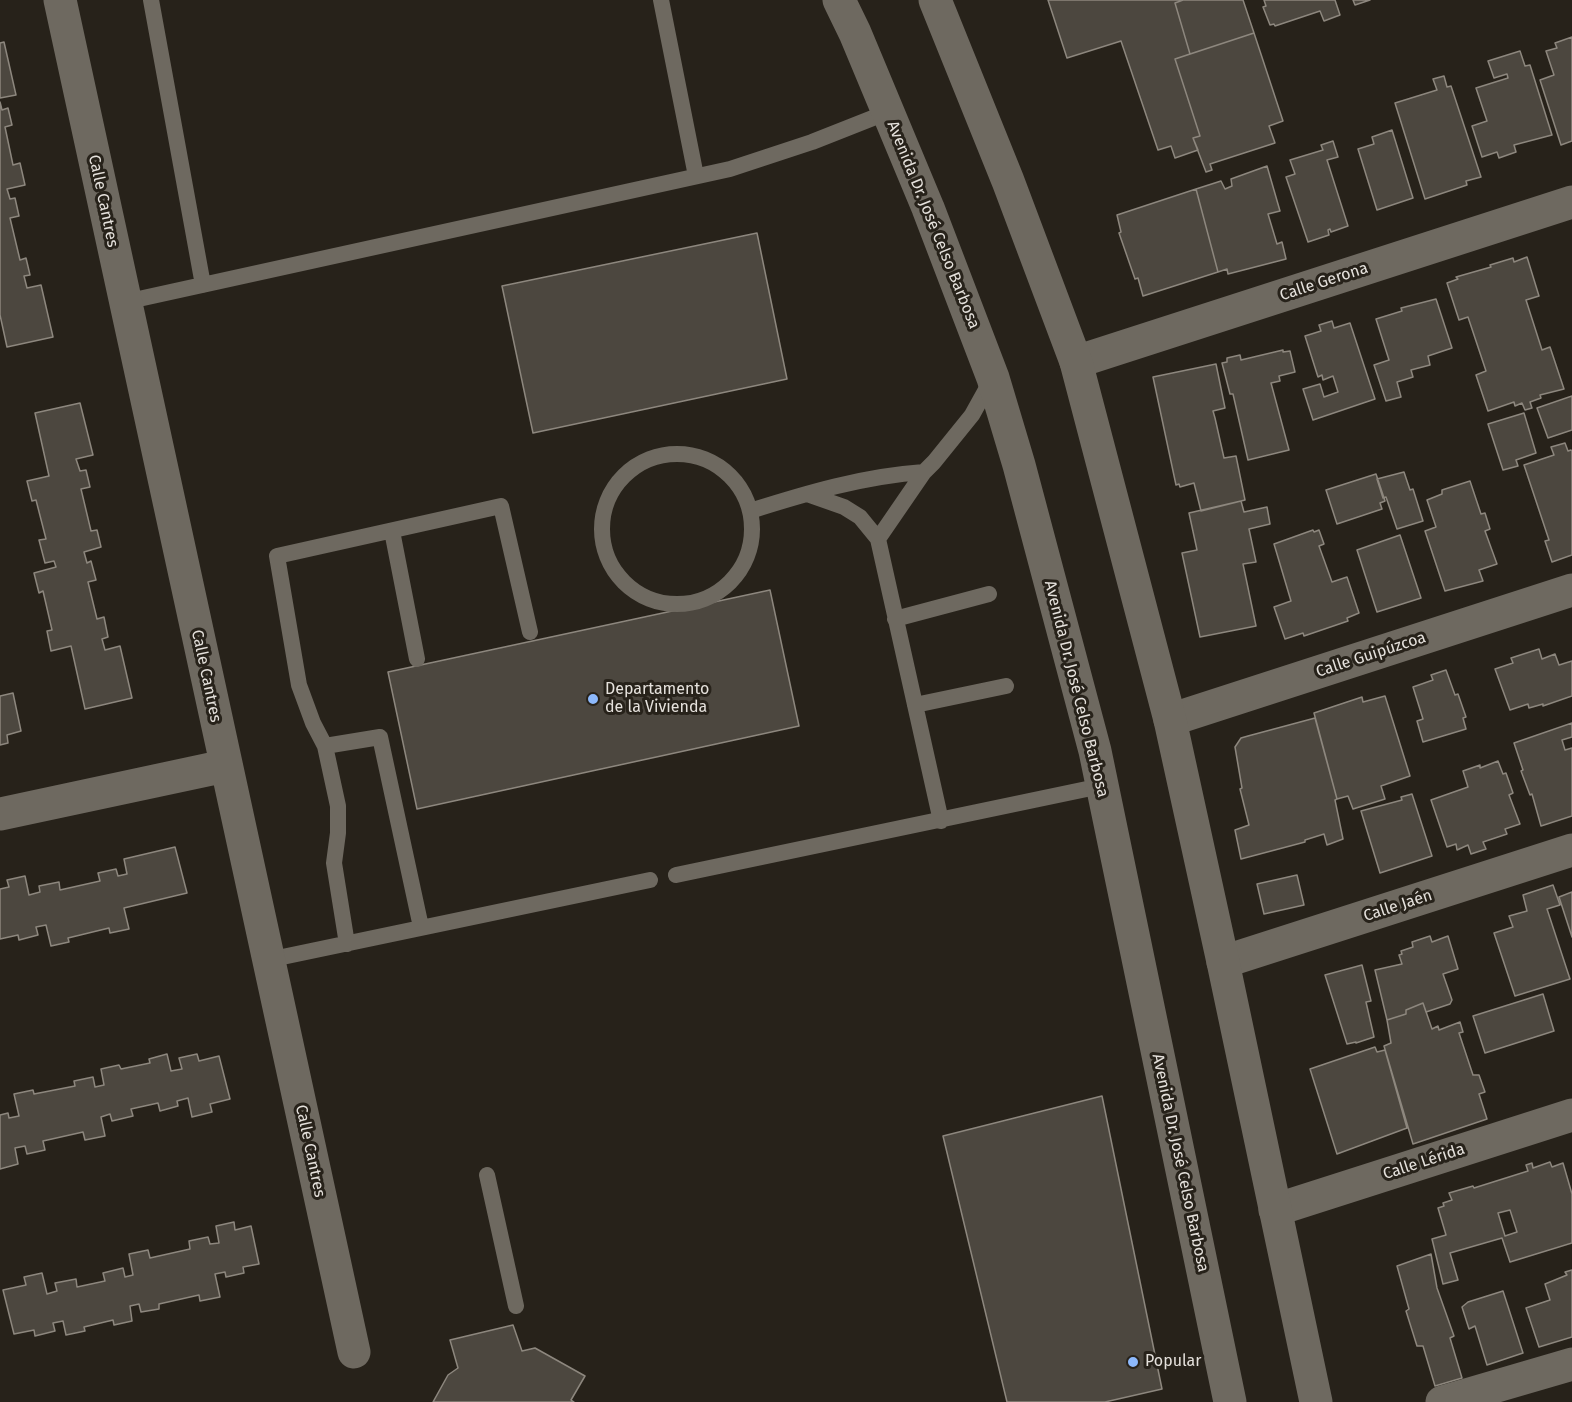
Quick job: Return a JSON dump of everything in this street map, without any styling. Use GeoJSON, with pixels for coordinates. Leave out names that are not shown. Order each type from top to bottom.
{"type":"FeatureCollection","features":[{"type":"Feature","properties":{"kind":"street","name":"Calle Cantres"},"geometry":{"type":"LineString","coordinates":[[60,0],[354,1352]]}},
{"type":"Feature","properties":{"kind":"street","name":"Avenida Dr. José Celso Barbosa"},"geometry":{"type":"LineString","coordinates":[[839,0],[928,208],[993,378],[1022,477],[1095,751],[1230,1402]]}},
{"type":"Feature","properties":{"kind":"street"},"geometry":{"type":"LineString","coordinates":[[935,0],[1008,181],[1076,362],[1170,720],[1224,962],[1316,1402]]}},
{"type":"Feature","properties":{"kind":"street","name":"Calle Gerona"},"geometry":{"type":"LineString","coordinates":[[1076,362],[1572,202]]}},
{"type":"Feature","properties":{"kind":"street","name":"Calle Guipúzcoa"},"geometry":{"type":"LineString","coordinates":[[1170,720],[1572,590]]}},
{"type":"Feature","properties":{"kind":"street"},"geometry":{"type":"LineString","coordinates":[[0,814],[225,766]]}},
{"type":"Feature","properties":{"kind":"street","name":"Calle Jaén"},"geometry":{"type":"LineString","coordinates":[[1224,962],[1572,850]]}},
{"type":"Feature","properties":{"kind":"street","name":"Calle Lérida"},"geometry":{"type":"LineString","coordinates":[[1275,1210],[1572,1114]]}},
{"type":"Feature","properties":{"kind":"street"},"geometry":{"type":"LineString","coordinates":[[1442,1402],[1572,1364]]}},
{"type":"Feature","properties":{"kind":"lane"},"geometry":{"type":"LineString","coordinates":[[151,0],[203,285]]}},
{"type":"Feature","properties":{"kind":"lane"},"geometry":{"type":"LineString","coordinates":[[661,0],[696,176]]}},
{"type":"Feature","properties":{"kind":"lane"},"geometry":{"type":"LineString","coordinates":[[125,302],[730,169],[812,142],[888,112]]}},
{"type":"Feature","properties":{"kind":"lane"},"geometry":{"type":"LineString","coordinates":[[878,539],[924,472],[972,415],[993,378]]}},
{"type":"Feature","properties":{"kind":"lane"},"geometry":{"type":"LineString","coordinates":[[664,455],[688,455],[711,462],[732,477],[746,498],[750,511],[752,523],[750,548],[740,572],[722,590],[698,602],[672,604],[648,598],[627,586],[612,567],[603,545],[602,521],[609,498],[622,478],[642,464],[664,455]]}},
{"type":"Feature","properties":{"kind":"lane"},"geometry":{"type":"LineString","coordinates":[[750,511],[806,493],[887,474],[924,472]]}},
{"type":"Feature","properties":{"kind":"lane"},"geometry":{"type":"LineString","coordinates":[[806,493],[844,507],[860,518],[878,539],[941,821]]}},
{"type":"Feature","properties":{"kind":"lane"},"geometry":{"type":"LineString","coordinates":[[347,944],[334,862],[338,833],[338,806],[325,746],[313,723],[299,685],[277,555],[501,506],[530,632]]}},
{"type":"Feature","properties":{"kind":"lane"},"geometry":{"type":"LineString","coordinates":[[392,531],[417,659]]}},
{"type":"Feature","properties":{"kind":"lane"},"geometry":{"type":"LineString","coordinates":[[895,619],[989,594]]}},
{"type":"Feature","properties":{"kind":"lane"},"geometry":{"type":"LineString","coordinates":[[915,705],[1006,686]]}},
{"type":"Feature","properties":{"kind":"lane"},"geometry":{"type":"LineString","coordinates":[[325,746],[380,737],[422,927]]}},
{"type":"Feature","properties":{"kind":"lane"},"geometry":{"type":"LineString","coordinates":[[676,875],[1101,786]]}},
{"type":"Feature","properties":{"kind":"lane"},"geometry":{"type":"LineString","coordinates":[[268,960],[650,880]]}},
{"type":"Feature","properties":{"kind":"lane"},"geometry":{"type":"LineString","coordinates":[[487,1175],[516,1306]]}},
{"type":"Feature","properties":{"kind":"building"},"geometry":{"type":"Polygon","coordinates":[[[1048,0],[1183,0],[1175,3],[1190,54],[1175,59],[1200,136],[1193,138],[1198,150],[1175,158],[1171,146],[1158,150],[1121,41],[1067,58],[1048,0]]]}},
{"type":"Feature","properties":{"kind":"building"},"geometry":{"type":"Polygon","coordinates":[[[1183,0],[1243,0],[1254,33],[1190,54],[1175,3],[1183,0]]]}},
{"type":"Feature","properties":{"kind":"building"},"geometry":{"type":"Polygon","coordinates":[[[1264,0],[1335,0],[1340,15],[1324,21],[1320,11],[1275,26],[1270,25],[1263,7],[1266,6],[1264,0]]]}},
{"type":"Feature","properties":{"kind":"building"},"geometry":{"type":"Polygon","coordinates":[[[1353,0],[1370,0],[1355,5],[1353,0]]]}},
{"type":"Feature","properties":{"kind":"building"},"geometry":{"type":"Polygon","coordinates":[[[1254,33],[1283,121],[1269,126],[1275,143],[1210,164],[1212,170],[1206,172],[1193,138],[1200,136],[1175,59],[1254,33]]]}},
{"type":"Feature","properties":{"kind":"building"},"geometry":{"type":"Polygon","coordinates":[[[1572,37],[1572,141],[1561,145],[1540,80],[1554,75],[1546,51],[1557,48],[1555,43],[1572,37]]]}},
{"type":"Feature","properties":{"kind":"building"},"geometry":{"type":"Polygon","coordinates":[[[4,42],[16,95],[0,98],[0,43],[4,42]]]}},
{"type":"Feature","properties":{"kind":"building"},"geometry":{"type":"Polygon","coordinates":[[[1520,51],[1525,66],[1530,65],[1552,135],[1514,145],[1516,152],[1499,158],[1497,152],[1482,157],[1472,126],[1487,121],[1476,88],[1508,78],[1507,74],[1494,78],[1488,61],[1520,51]]]}},
{"type":"Feature","properties":{"kind":"building"},"geometry":{"type":"Polygon","coordinates":[[[1444,76],[1447,87],[1451,86],[1481,177],[1466,181],[1467,185],[1425,199],[1395,103],[1437,90],[1433,79],[1444,76]]]}},
{"type":"Feature","properties":{"kind":"building"},"geometry":{"type":"Polygon","coordinates":[[[0,102],[2,110],[8,108],[12,125],[5,127],[13,165],[20,163],[25,185],[7,189],[10,199],[15,198],[19,216],[10,218],[20,260],[26,258],[30,275],[24,276],[27,288],[41,285],[53,337],[7,347],[0,315],[0,102]]]}},
{"type":"Feature","properties":{"kind":"building"},"geometry":{"type":"Polygon","coordinates":[[[1392,130],[1413,198],[1377,210],[1358,149],[1374,144],[1372,137],[1392,130]]]}},
{"type":"Feature","properties":{"kind":"building"},"geometry":{"type":"Polygon","coordinates":[[[1333,141],[1338,157],[1327,160],[1348,226],[1331,232],[1330,229],[1328,230],[1329,235],[1308,242],[1286,177],[1295,174],[1290,160],[1323,150],[1321,145],[1333,141]]]}},
{"type":"Feature","properties":{"kind":"building"},"geometry":{"type":"Polygon","coordinates":[[[1267,166],[1280,211],[1268,214],[1277,244],[1282,242],[1286,259],[1228,274],[1227,269],[1218,272],[1196,189],[1221,181],[1225,189],[1232,186],[1231,179],[1267,166]]]}},
{"type":"Feature","properties":{"kind":"building"},"geometry":{"type":"Polygon","coordinates":[[[1196,189],[1218,272],[1143,296],[1119,233],[1121,232],[1117,215],[1196,189]]]}},
{"type":"Feature","properties":{"kind":"building"},"geometry":{"type":"Polygon","coordinates":[[[757,233],[787,379],[533,433],[502,286],[757,233]]]}},
{"type":"Feature","properties":{"kind":"building"},"geometry":{"type":"Polygon","coordinates":[[[1527,257],[1539,296],[1526,300],[1542,350],[1550,347],[1564,389],[1540,395],[1541,398],[1530,402],[1532,408],[1525,410],[1522,403],[1515,406],[1514,402],[1488,411],[1476,375],[1486,371],[1468,317],[1459,320],[1447,283],[1458,279],[1456,277],[1491,267],[1490,265],[1513,258],[1514,262],[1527,257]]]}},
{"type":"Feature","properties":{"kind":"building"},"geometry":{"type":"Polygon","coordinates":[[[1436,299],[1452,348],[1428,356],[1430,365],[1411,370],[1413,377],[1397,382],[1401,397],[1386,401],[1374,365],[1389,360],[1376,319],[1402,311],[1401,308],[1436,299]]]}},
{"type":"Feature","properties":{"kind":"building"},"geometry":{"type":"Polygon","coordinates":[[[1332,321],[1334,328],[1350,323],[1375,399],[1313,420],[1303,389],[1320,384],[1324,397],[1338,392],[1333,376],[1323,380],[1322,375],[1318,377],[1305,336],[1321,331],[1319,325],[1332,321]]]}},
{"type":"Feature","properties":{"kind":"building"},"geometry":{"type":"Polygon","coordinates":[[[1283,350],[1283,352],[1290,351],[1295,372],[1279,376],[1280,381],[1271,383],[1289,450],[1248,460],[1233,394],[1230,394],[1222,363],[1227,362],[1227,358],[1240,355],[1241,360],[1283,350]]]}},
{"type":"Feature","properties":{"kind":"building"},"geometry":{"type":"Polygon","coordinates":[[[1216,364],[1225,408],[1213,411],[1224,458],[1236,456],[1245,500],[1201,511],[1194,483],[1180,487],[1179,484],[1176,485],[1153,377],[1216,364]]]}},
{"type":"Feature","properties":{"kind":"building"},"geometry":{"type":"Polygon","coordinates":[[[1572,396],[1572,430],[1548,438],[1537,408],[1572,396]]]}},
{"type":"Feature","properties":{"kind":"building"},"geometry":{"type":"Polygon","coordinates":[[[80,403],[93,455],[76,459],[80,471],[86,470],[90,487],[81,489],[91,531],[97,530],[101,547],[84,552],[87,563],[91,561],[96,580],[88,582],[97,619],[104,617],[108,637],[102,639],[105,650],[120,646],[132,698],[85,709],[71,646],[51,651],[47,631],[52,630],[43,591],[39,593],[34,573],[56,567],[54,561],[45,563],[39,540],[46,539],[36,500],[32,501],[27,481],[49,476],[35,413],[80,403]]]}},
{"type":"Feature","properties":{"kind":"building"},"geometry":{"type":"Polygon","coordinates":[[[1524,413],[1536,453],[1516,460],[1518,466],[1503,470],[1488,424],[1524,413]]]}},
{"type":"Feature","properties":{"kind":"building"},"geometry":{"type":"Polygon","coordinates":[[[1565,443],[1568,451],[1572,451],[1572,555],[1552,562],[1545,541],[1549,540],[1524,465],[1554,455],[1551,447],[1565,443]]]}},
{"type":"Feature","properties":{"kind":"building"},"geometry":{"type":"Polygon","coordinates":[[[1404,472],[1410,490],[1413,489],[1423,521],[1397,529],[1377,479],[1404,472]]]}},
{"type":"Feature","properties":{"kind":"building"},"geometry":{"type":"Polygon","coordinates":[[[1376,474],[1385,501],[1380,503],[1382,509],[1337,524],[1326,490],[1376,474]]]}},
{"type":"Feature","properties":{"kind":"building"},"geometry":{"type":"Polygon","coordinates":[[[1470,481],[1481,514],[1485,513],[1490,529],[1485,531],[1497,564],[1479,570],[1483,581],[1445,591],[1425,531],[1436,527],[1427,500],[1442,494],[1442,490],[1470,481]]]}},
{"type":"Feature","properties":{"kind":"building"},"geometry":{"type":"Polygon","coordinates":[[[1241,501],[1244,512],[1267,507],[1270,524],[1249,529],[1256,562],[1243,564],[1256,626],[1200,637],[1182,553],[1197,550],[1189,513],[1241,501]]]}},
{"type":"Feature","properties":{"kind":"building"},"geometry":{"type":"Polygon","coordinates":[[[1313,530],[1314,532],[1319,530],[1324,544],[1319,546],[1332,582],[1347,577],[1359,613],[1347,618],[1348,621],[1304,636],[1303,633],[1285,639],[1274,607],[1291,601],[1274,544],[1313,530]]]}},
{"type":"Feature","properties":{"kind":"building"},"geometry":{"type":"Polygon","coordinates":[[[1400,535],[1421,598],[1377,612],[1357,550],[1400,535]]]}},
{"type":"Feature","properties":{"kind":"building","name":"Departamento de la Vivienda"},"geometry":{"type":"Polygon","coordinates":[[[770,590],[799,726],[417,809],[388,672],[770,590]]]}},
{"type":"Feature","properties":{"kind":"building"},"geometry":{"type":"Polygon","coordinates":[[[1539,649],[1542,659],[1555,654],[1559,665],[1572,661],[1572,696],[1543,706],[1543,704],[1529,708],[1528,704],[1510,710],[1495,669],[1513,663],[1511,658],[1539,649]]]}},
{"type":"Feature","properties":{"kind":"building"},"geometry":{"type":"Polygon","coordinates":[[[1446,670],[1466,717],[1463,718],[1466,729],[1423,742],[1417,721],[1423,719],[1413,687],[1433,680],[1431,675],[1446,670]]]}},
{"type":"Feature","properties":{"kind":"building"},"geometry":{"type":"Polygon","coordinates":[[[13,693],[21,731],[7,735],[8,743],[0,745],[0,696],[13,693]]]}},
{"type":"Feature","properties":{"kind":"building"},"geometry":{"type":"Polygon","coordinates":[[[1385,696],[1410,776],[1381,786],[1385,799],[1353,809],[1348,796],[1337,799],[1314,713],[1362,697],[1363,702],[1385,696]]]}},
{"type":"Feature","properties":{"kind":"building"},"geometry":{"type":"Polygon","coordinates":[[[1315,718],[1337,799],[1335,800],[1343,839],[1327,845],[1324,834],[1305,840],[1305,842],[1241,859],[1235,830],[1249,825],[1240,789],[1242,788],[1235,747],[1241,738],[1315,718]]]}},
{"type":"Feature","properties":{"kind":"building"},"geometry":{"type":"Polygon","coordinates":[[[1572,723],[1572,737],[1562,740],[1565,750],[1572,748],[1572,816],[1541,826],[1532,794],[1530,795],[1521,771],[1523,770],[1514,743],[1572,723]]]}},
{"type":"Feature","properties":{"kind":"building"},"geometry":{"type":"Polygon","coordinates":[[[1498,761],[1503,774],[1506,773],[1513,793],[1509,795],[1520,824],[1505,829],[1507,834],[1483,842],[1486,849],[1471,854],[1468,845],[1457,850],[1456,844],[1447,847],[1431,800],[1468,787],[1463,771],[1498,761]]]}},
{"type":"Feature","properties":{"kind":"building"},"geometry":{"type":"Polygon","coordinates":[[[1412,794],[1432,856],[1380,873],[1361,811],[1402,800],[1401,797],[1412,794]]]}},
{"type":"Feature","properties":{"kind":"building"},"geometry":{"type":"Polygon","coordinates":[[[175,847],[187,893],[124,908],[129,929],[110,933],[109,928],[68,938],[69,942],[51,946],[46,925],[36,927],[38,935],[19,940],[18,935],[0,939],[0,889],[9,887],[7,880],[25,876],[29,895],[40,892],[39,886],[59,882],[60,890],[100,881],[98,873],[116,869],[118,876],[127,874],[124,859],[175,847]]]}},
{"type":"Feature","properties":{"kind":"building"},"geometry":{"type":"Polygon","coordinates":[[[1297,875],[1304,905],[1264,914],[1257,884],[1297,875]]]}},
{"type":"Feature","properties":{"kind":"building"},"geometry":{"type":"Polygon","coordinates":[[[1553,885],[1560,905],[1547,909],[1570,979],[1515,996],[1494,933],[1513,927],[1509,916],[1527,911],[1523,895],[1553,885]]]}},
{"type":"Feature","properties":{"kind":"building"},"geometry":{"type":"Polygon","coordinates":[[[1572,892],[1572,937],[1559,897],[1572,892]]]}},
{"type":"Feature","properties":{"kind":"building"},"geometry":{"type":"Polygon","coordinates":[[[1430,936],[1432,942],[1448,936],[1458,969],[1443,974],[1452,1000],[1450,1004],[1426,1012],[1423,1003],[1406,1010],[1406,1014],[1387,1020],[1375,970],[1402,964],[1399,955],[1402,954],[1401,951],[1413,947],[1412,942],[1430,936]]]}},
{"type":"Feature","properties":{"kind":"building"},"geometry":{"type":"Polygon","coordinates":[[[1362,965],[1371,1001],[1366,1002],[1374,1037],[1347,1044],[1325,975],[1362,965]]]}},
{"type":"Feature","properties":{"kind":"building"},"geometry":{"type":"Polygon","coordinates":[[[1543,994],[1554,1031],[1485,1053],[1473,1016],[1543,994]]]}},
{"type":"Feature","properties":{"kind":"building"},"geometry":{"type":"Polygon","coordinates":[[[1423,1003],[1432,1029],[1438,1026],[1439,1030],[1460,1022],[1463,1032],[1459,1033],[1473,1075],[1479,1075],[1485,1092],[1479,1094],[1487,1119],[1413,1144],[1384,1046],[1391,1043],[1387,1020],[1406,1014],[1406,1010],[1423,1003]]]}},
{"type":"Feature","properties":{"kind":"building"},"geometry":{"type":"Polygon","coordinates":[[[1375,1047],[1377,1052],[1385,1050],[1407,1128],[1337,1154],[1310,1069],[1375,1047]]]}},
{"type":"Feature","properties":{"kind":"building"},"geometry":{"type":"Polygon","coordinates":[[[167,1054],[171,1071],[182,1069],[179,1058],[197,1054],[199,1061],[219,1056],[230,1099],[210,1104],[212,1112],[192,1117],[188,1098],[177,1101],[178,1106],[160,1111],[158,1103],[131,1109],[133,1116],[112,1121],[110,1114],[101,1117],[105,1136],[85,1140],[83,1132],[43,1141],[45,1150],[27,1154],[25,1146],[15,1148],[18,1164],[0,1169],[0,1115],[8,1113],[9,1118],[19,1116],[14,1094],[33,1090],[34,1094],[75,1086],[74,1081],[93,1077],[95,1087],[104,1085],[101,1069],[119,1065],[121,1069],[150,1063],[149,1059],[167,1054]]]}},
{"type":"Feature","properties":{"kind":"building"},"geometry":{"type":"Polygon","coordinates":[[[1102,1096],[1162,1389],[1105,1402],[1007,1402],[943,1136],[1102,1096]]]}},
{"type":"Feature","properties":{"kind":"building"},"geometry":{"type":"Polygon","coordinates":[[[1550,1162],[1552,1167],[1563,1163],[1572,1194],[1572,1243],[1510,1262],[1502,1238],[1450,1253],[1458,1280],[1443,1284],[1432,1239],[1446,1235],[1438,1208],[1444,1206],[1443,1203],[1452,1200],[1449,1193],[1473,1186],[1474,1188],[1528,1171],[1526,1165],[1532,1163],[1533,1168],[1550,1162]],[[1510,1210],[1498,1213],[1505,1236],[1517,1232],[1510,1210]]]}},
{"type":"Feature","properties":{"kind":"building"},"geometry":{"type":"Polygon","coordinates":[[[234,1222],[235,1230],[251,1226],[259,1264],[243,1267],[244,1273],[226,1277],[225,1272],[215,1274],[220,1297],[200,1301],[199,1295],[159,1304],[159,1309],[141,1312],[139,1304],[130,1306],[132,1321],[114,1325],[113,1320],[84,1327],[85,1331],[66,1335],[63,1321],[53,1323],[55,1331],[35,1336],[34,1330],[14,1334],[3,1290],[26,1285],[24,1277],[42,1273],[47,1294],[57,1291],[55,1283],[76,1279],[77,1287],[105,1281],[103,1273],[123,1268],[125,1277],[133,1275],[129,1254],[148,1250],[150,1258],[190,1249],[189,1241],[208,1237],[210,1244],[219,1243],[216,1226],[234,1222]]]}},
{"type":"Feature","properties":{"kind":"building"},"geometry":{"type":"Polygon","coordinates":[[[1431,1254],[1437,1288],[1454,1336],[1450,1338],[1462,1378],[1435,1386],[1423,1346],[1417,1346],[1406,1311],[1409,1309],[1397,1266],[1431,1254]]]}},
{"type":"Feature","properties":{"kind":"building"},"geometry":{"type":"Polygon","coordinates":[[[1572,1270],[1572,1337],[1539,1347],[1526,1308],[1550,1300],[1545,1284],[1567,1275],[1565,1272],[1572,1270]]]}},
{"type":"Feature","properties":{"kind":"building"},"geometry":{"type":"Polygon","coordinates":[[[1503,1291],[1523,1353],[1487,1365],[1475,1326],[1469,1329],[1462,1307],[1468,1302],[1503,1291]]]}},
{"type":"Feature","properties":{"kind":"building"},"geometry":{"type":"Polygon","coordinates":[[[513,1325],[522,1351],[535,1348],[585,1376],[571,1400],[574,1402],[433,1402],[448,1375],[458,1368],[450,1340],[513,1325]]]}},
{"type":"Feature","properties":{"kind":"place","name":"Departamento de la Vivienda"},"geometry":{"type":"Point","coordinates":[593,699]}},
{"type":"Feature","properties":{"kind":"place","name":"Popular"},"geometry":{"type":"Point","coordinates":[1133,1362]}}]}
